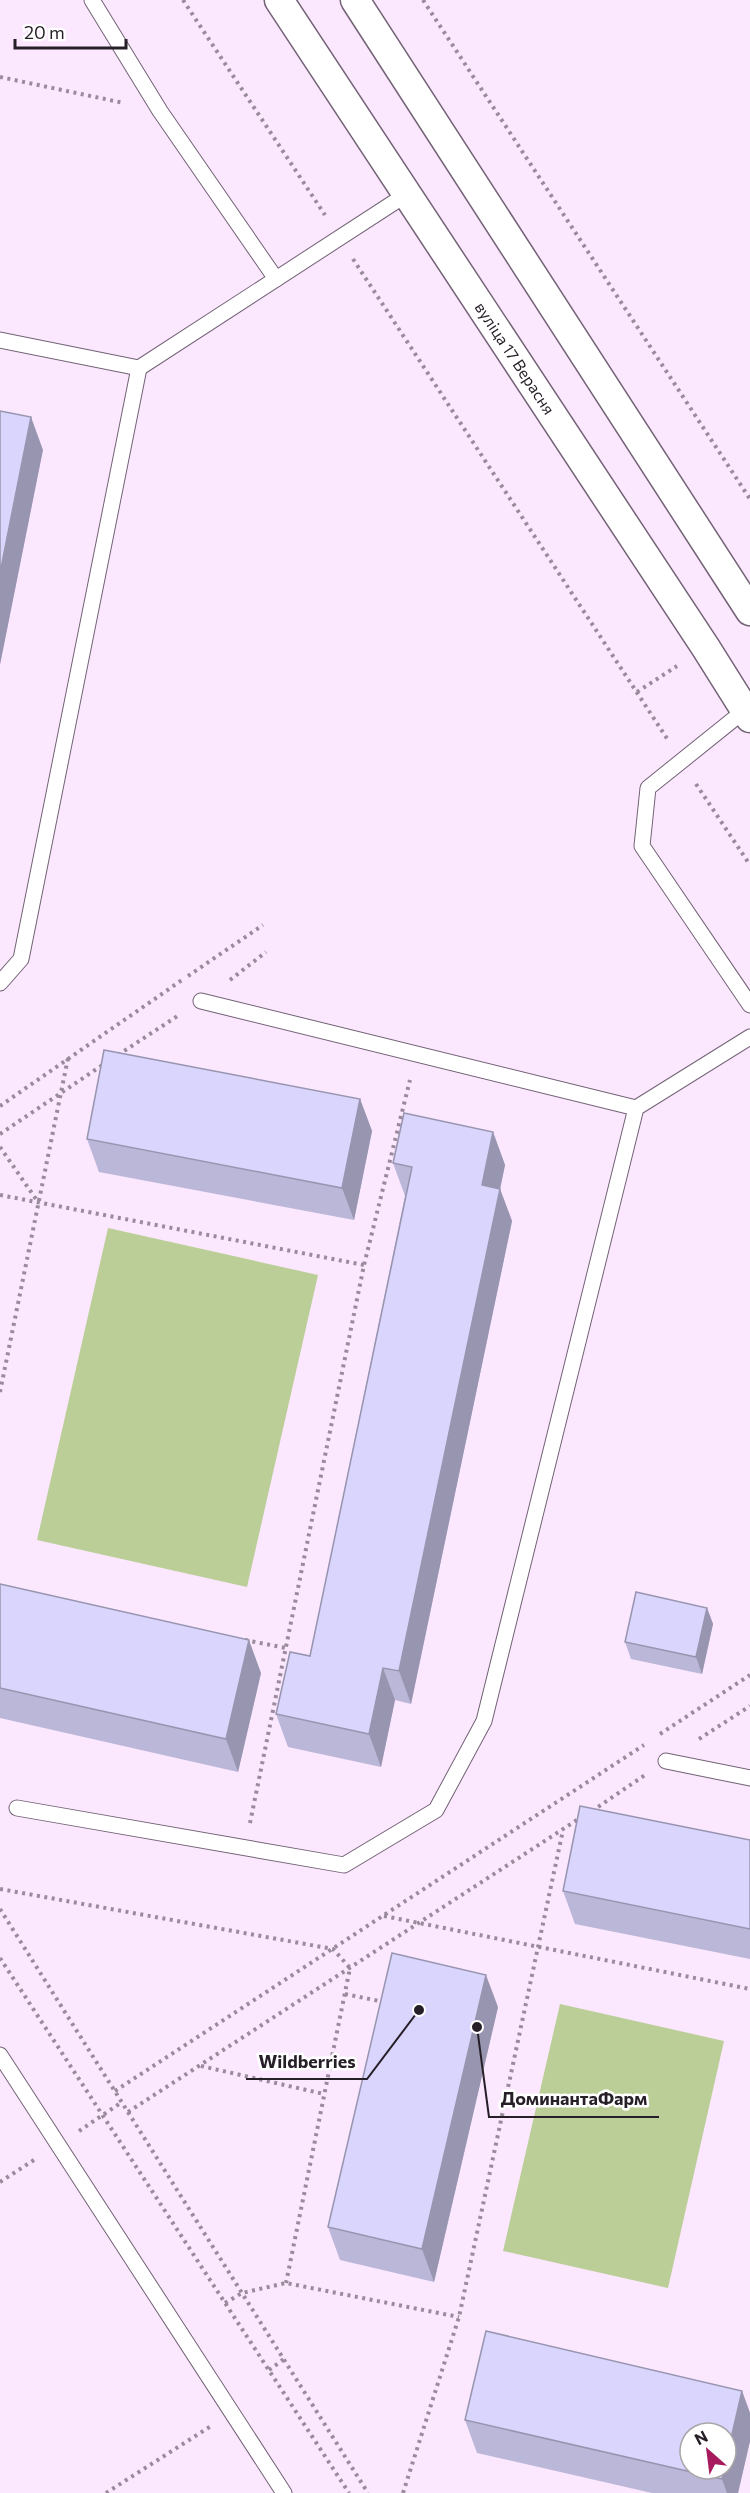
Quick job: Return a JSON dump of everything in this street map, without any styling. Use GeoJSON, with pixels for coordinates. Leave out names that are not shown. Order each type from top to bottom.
{"type":"FeatureCollection","features":[{"type":"Feature","properties":{"kind":"street","name":"вуліца 17 Верасня"},"geometry":{"type":"LineString","coordinates":[[279,0],[748,712]]}},
{"type":"Feature","properties":{"kind":"street"},"geometry":{"type":"LineString","coordinates":[[355,0],[750,611]]}},
{"type":"Feature","properties":{"kind":"lane"},"geometry":{"type":"LineString","coordinates":[[92,0],[160,111],[276,279]]}},
{"type":"Feature","properties":{"kind":"lane"},"geometry":{"type":"LineString","coordinates":[[0,340],[139,368],[407,194]]}},
{"type":"Feature","properties":{"kind":"lane"},"geometry":{"type":"LineString","coordinates":[[0,983],[21,959],[139,368]]}},
{"type":"Feature","properties":{"kind":"lane"},"geometry":{"type":"LineString","coordinates":[[748,712],[648,788],[642,846],[750,1005]]}},
{"type":"Feature","properties":{"kind":"lane"},"geometry":{"type":"LineString","coordinates":[[201,1001],[636,1108]]}},
{"type":"Feature","properties":{"kind":"lane"},"geometry":{"type":"LineString","coordinates":[[17,1808],[344,1865],[435,1810],[484,1721],[636,1108],[750,1037]]}},
{"type":"Feature","properties":{"kind":"lane"},"geometry":{"type":"LineString","coordinates":[[666,1761],[750,1778]]}},
{"type":"Feature","properties":{"kind":"lane"},"geometry":{"type":"LineString","coordinates":[[0,2055],[284,2493]]}},
{"type":"Feature","properties":{"kind":"path"},"geometry":{"type":"LineString","coordinates":[[183,0],[750,864]]}},
{"type":"Feature","properties":{"kind":"path"},"geometry":{"type":"LineString","coordinates":[[423,0],[750,499]]}},
{"type":"Feature","properties":{"kind":"path"},"geometry":{"type":"LineString","coordinates":[[0,77],[160,111]]}},
{"type":"Feature","properties":{"kind":"path"},"geometry":{"type":"LineString","coordinates":[[0,1106],[263,925]]}},
{"type":"Feature","properties":{"kind":"path"},"geometry":{"type":"LineString","coordinates":[[0,1134],[201,1001],[266,952]]}},
{"type":"Feature","properties":{"kind":"path"},"geometry":{"type":"LineString","coordinates":[[245,1848],[364,1265],[416,1054]]}},
{"type":"Feature","properties":{"kind":"path"},"geometry":{"type":"LineString","coordinates":[[0,1392],[68,1058]]}},
{"type":"Feature","properties":{"kind":"path"},"geometry":{"type":"LineString","coordinates":[[0,1147],[39,1202]]}},
{"type":"Feature","properties":{"kind":"path"},"geometry":{"type":"LineString","coordinates":[[0,1195],[364,1265]]}},
{"type":"Feature","properties":{"kind":"path"},"geometry":{"type":"LineString","coordinates":[[240,1639],[286,1648]]}},
{"type":"Feature","properties":{"kind":"path"},"geometry":{"type":"LineString","coordinates":[[115,2091],[750,1675]]}},
{"type":"Feature","properties":{"kind":"path"},"geometry":{"type":"LineString","coordinates":[[128,2112],[750,1706]]}},
{"type":"Feature","properties":{"kind":"path"},"geometry":{"type":"LineString","coordinates":[[403,2493],[459,2317],[563,1830]]}},
{"type":"Feature","properties":{"kind":"path"},"geometry":{"type":"LineString","coordinates":[[0,1889],[333,1949],[350,1968]]}},
{"type":"Feature","properties":{"kind":"path"},"geometry":{"type":"LineString","coordinates":[[0,1909],[368,2493]]}},
{"type":"Feature","properties":{"kind":"path"},"geometry":{"type":"LineString","coordinates":[[384,1916],[750,1989]]}},
{"type":"Feature","properties":{"kind":"path"},"geometry":{"type":"LineString","coordinates":[[0,1924],[7,1919]]}},
{"type":"Feature","properties":{"kind":"path"},"geometry":{"type":"LineString","coordinates":[[0,1958],[349,2493]]}},
{"type":"Feature","properties":{"kind":"path"},"geometry":{"type":"LineString","coordinates":[[286,2283],[350,1968]]}},
{"type":"Feature","properties":{"kind":"path"},"geometry":{"type":"LineString","coordinates":[[345,1994],[389,2003]]}},
{"type":"Feature","properties":{"kind":"path"},"geometry":{"type":"LineString","coordinates":[[201,2066],[324,2094]]}},
{"type":"Feature","properties":{"kind":"path"},"geometry":{"type":"LineString","coordinates":[[225,2303],[242,2294],[286,2283],[459,2317]]}},
{"type":"Feature","properties":{"kind":"path"},"geometry":{"type":"LineString","coordinates":[[269,2370],[284,2359]]}},
{"type":"Feature","properties":{"kind":"path"},"geometry":{"type":"LineString","coordinates":[[106,2493],[232,2413]]}},
{"type":"Feature","properties":{"kind":"green space"},"geometry":{"type":"Polygon","coordinates":[[[108,1228],[318,1275],[247,1587],[37,1540],[108,1228]]]}},
{"type":"Feature","properties":{"kind":"green space"},"geometry":{"type":"Polygon","coordinates":[[[560,2004],[724,2041],[668,2288],[503,2251],[560,2004]]]}},
{"type":"Feature","properties":{"kind":"building"},"geometry":{"type":"Polygon","coordinates":[[[0,411],[31,417],[0,573],[0,411]]]}},
{"type":"Feature","properties":{"kind":"building"},"geometry":{"type":"Polygon","coordinates":[[[104,1050],[360,1099],[342,1188],[87,1139],[104,1050]]]}},
{"type":"Feature","properties":{"kind":"building"},"geometry":{"type":"Polygon","coordinates":[[[404,1113],[493,1132],[482,1185],[500,1189],[399,1671],[383,1668],[369,1734],[276,1714],[290,1652],[310,1656],[412,1167],[393,1163],[404,1113]]]}},
{"type":"Feature","properties":{"kind":"building"},"geometry":{"type":"Polygon","coordinates":[[[0,1584],[249,1640],[226,1739],[0,1688],[0,1584]]]}},
{"type":"Feature","properties":{"kind":"building"},"geometry":{"type":"Polygon","coordinates":[[[636,1592],[707,1608],[696,1657],[625,1642],[636,1592]]]}},
{"type":"Feature","properties":{"kind":"building"},"geometry":{"type":"Polygon","coordinates":[[[580,1806],[750,1840],[750,1929],[563,1891],[580,1806]]]}},
{"type":"Feature","properties":{"kind":"building"},"geometry":{"type":"Polygon","coordinates":[[[392,1953],[486,1975],[422,2249],[328,2227],[392,1953]]]}},
{"type":"Feature","properties":{"kind":"building"},"geometry":{"type":"Polygon","coordinates":[[[486,2331],[742,2391],[735,2421],[678,2421],[678,2469],[465,2420],[486,2331]]]}},
{"type":"Feature","properties":{"kind":"place","name":"Wildberries"},"geometry":{"type":"Point","coordinates":[419,2010]}},
{"type":"Feature","properties":{"kind":"place","name":"ДоминантаФарм"},"geometry":{"type":"Point","coordinates":[477,2027]}}]}
